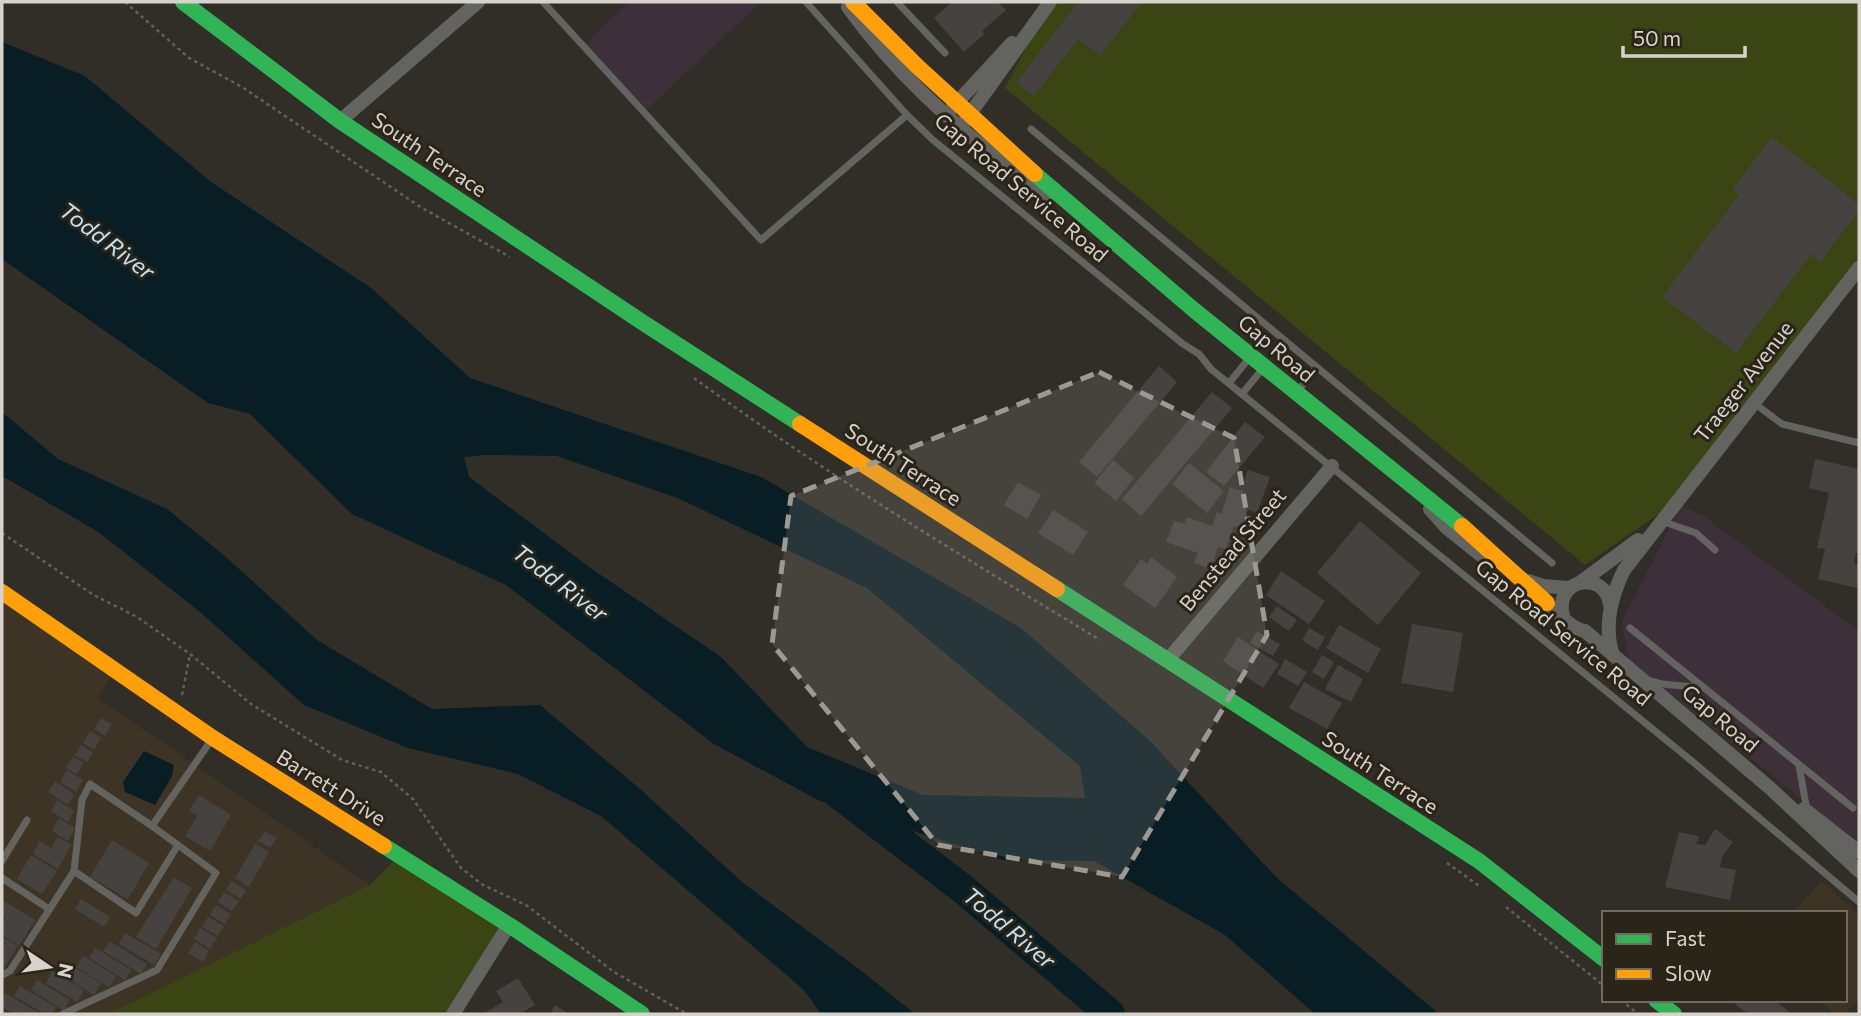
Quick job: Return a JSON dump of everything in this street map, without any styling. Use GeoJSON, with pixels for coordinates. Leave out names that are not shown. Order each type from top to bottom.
{"type":"FeatureCollection","features":[{"type":"Feature","properties":{"kind":"street","name":"South Terrace"},"geometry":{"type":"LineString","coordinates":[[183,2],[340,121],[666,337],[1479,861],[1602,957]]}},
{"type":"Feature","properties":{"kind":"street"},"geometry":{"type":"LineString","coordinates":[[340,121],[478,2]]}},
{"type":"Feature","properties":{"kind":"street","name":"Gap Road"},"geometry":{"type":"LineString","coordinates":[[844,2],[880,49],[1407,484],[1455,520],[1574,628],[1585,631],[1770,789],[1859,871]]}},
{"type":"Feature","properties":{"kind":"street","name":"Gap Road"},"geometry":{"type":"LineString","coordinates":[[853,2],[951,109]]}},
{"type":"Feature","properties":{"kind":"street"},"geometry":{"type":"LineString","coordinates":[[951,109],[1048,3]]}},
{"type":"Feature","properties":{"kind":"street"},"geometry":{"type":"LineString","coordinates":[[965,120],[1048,3]]}},
{"type":"Feature","properties":{"kind":"street","name":"Traeger Avenue"},"geometry":{"type":"LineString","coordinates":[[1614,656],[1609,640],[1609,611],[1624,570],[1859,268]]}},
{"type":"Feature","properties":{"kind":"street","name":"Benstead Street"},"geometry":{"type":"LineString","coordinates":[[1167,661],[1332,466]]}},
{"type":"Feature","properties":{"kind":"street","name":"Gap Road"},"geometry":{"type":"LineString","coordinates":[[1407,484],[1447,528],[1518,585],[1547,603]]}},
{"type":"Feature","properties":{"kind":"street","name":"Traeger Avenue"},"geometry":{"type":"LineString","coordinates":[[1576,585],[1661,522]]}},
{"type":"Feature","properties":{"kind":"street"},"geometry":{"type":"LineString","coordinates":[[1520,577],[1543,586],[1590,582],[1602,588],[1610,600],[1609,611],[1597,628],[1585,631]]}},
{"type":"Feature","properties":{"kind":"street"},"geometry":{"type":"LineString","coordinates":[[1563,616],[1562,601],[1576,585]]}},
{"type":"Feature","properties":{"kind":"street","name":"Barrett Drive"},"geometry":{"type":"LineString","coordinates":[[2,592],[175,712],[509,925],[642,1014]]}},
{"type":"Feature","properties":{"kind":"street","name":"Gap Road"},"geometry":{"type":"LineString","coordinates":[[1770,789],[1807,811],[1859,852]]}},
{"type":"Feature","properties":{"kind":"street"},"geometry":{"type":"LineString","coordinates":[[453,1014],[509,925]]}},
{"type":"Feature","properties":{"kind":"street"},"geometry":{"type":"LineString","coordinates":[[1659,1002],[1674,1014]]}},
{"type":"Feature","properties":{"kind":"lane"},"geometry":{"type":"LineString","coordinates":[[543,2],[761,240],[906,115]]}},
{"type":"Feature","properties":{"kind":"lane","name":"Gap Road Service Road"},"geometry":{"type":"LineString","coordinates":[[806,2],[906,115],[933,140],[1183,344],[1194,350],[1211,369],[1693,762],[1859,902]]}},
{"type":"Feature","properties":{"kind":"lane"},"geometry":{"type":"LineString","coordinates":[[897,2],[945,53]]}},
{"type":"Feature","properties":{"kind":"lane"},"geometry":{"type":"LineString","coordinates":[[1031,129],[1552,563]]}},
{"type":"Feature","properties":{"kind":"lane"},"geometry":{"type":"LineString","coordinates":[[1229,383],[1251,356]]}},
{"type":"Feature","properties":{"kind":"lane"},"geometry":{"type":"LineString","coordinates":[[1242,394],[1264,366]]}},
{"type":"Feature","properties":{"kind":"lane"},"geometry":{"type":"LineString","coordinates":[[1296,393],[1317,367]]}},
{"type":"Feature","properties":{"kind":"lane"},"geometry":{"type":"LineString","coordinates":[[1754,403],[1782,424],[1859,443]]}},
{"type":"Feature","properties":{"kind":"lane"},"geometry":{"type":"LineString","coordinates":[[1661,522],[1696,533],[1715,550]]}},
{"type":"Feature","properties":{"kind":"lane"},"geometry":{"type":"LineString","coordinates":[[1630,628],[1853,808]]}},
{"type":"Feature","properties":{"kind":"lane","name":"Gap Road Service Road"},"geometry":{"type":"LineString","coordinates":[[1637,676],[1662,684],[1704,688]]}},
{"type":"Feature","properties":{"kind":"lane"},"geometry":{"type":"LineString","coordinates":[[152,826],[213,737]]}},
{"type":"Feature","properties":{"kind":"lane"},"geometry":{"type":"LineString","coordinates":[[1799,764],[1807,811]]}},
{"type":"Feature","properties":{"kind":"lane"},"geometry":{"type":"LineString","coordinates":[[2,975],[10,971],[74,870],[82,800],[90,784],[216,873],[157,970],[63,1014]]}},
{"type":"Feature","properties":{"kind":"lane"},"geometry":{"type":"LineString","coordinates":[[2,861],[27,820]]}},
{"type":"Feature","properties":{"kind":"lane"},"geometry":{"type":"LineString","coordinates":[[74,870],[136,912],[178,845]]}},
{"type":"Feature","properties":{"kind":"lane"},"geometry":{"type":"LineString","coordinates":[[2,878],[50,909]]}},
{"type":"Feature","properties":{"kind":"path"},"geometry":{"type":"LineString","coordinates":[[125,2],[189,58],[242,87],[422,208],[515,260]]}},
{"type":"Feature","properties":{"kind":"path"},"geometry":{"type":"LineString","coordinates":[[688,374],[761,426],[932,538],[1104,642]]}},
{"type":"Feature","properties":{"kind":"path"},"geometry":{"type":"LineString","coordinates":[[2,533],[92,594],[137,617],[190,654],[251,704],[342,760],[381,772],[413,799],[461,868],[476,880],[526,905],[614,972],[687,1014]]}},
{"type":"Feature","properties":{"kind":"path"},"geometry":{"type":"LineString","coordinates":[[175,712],[182,696],[190,654]]}},
{"type":"Feature","properties":{"kind":"path"},"geometry":{"type":"LineString","coordinates":[[1444,861],[1486,891]]}},
{"type":"Feature","properties":{"kind":"path"},"geometry":{"type":"LineString","coordinates":[[1497,900],[1602,984]]}},
{"type":"Feature","properties":{"kind":"path"},"geometry":{"type":"LineString","coordinates":[[1623,1002],[1638,1014]]}},
{"type":"Feature","properties":{"kind":"highlighted area"},"geometry":{"type":"Polygon","coordinates":[[[1099,372],[1234,438],[1267,635],[1122,877],[938,845],[772,644],[791,496],[1099,372]]]}},
{"type":"Feature","properties":{"kind":"shaded area"},"geometry":{"type":"Polygon","coordinates":[[[629,2],[761,2],[646,110],[585,44],[629,2]]]}},
{"type":"Feature","properties":{"kind":"shaded area"},"geometry":{"type":"Polygon","coordinates":[[[1681,506],[1702,515],[1859,631],[1859,845],[1628,660],[1622,621],[1681,506]]]}},
{"type":"Feature","properties":{"kind":"shaded area"},"geometry":{"type":"Polygon","coordinates":[[[2,592],[115,670],[98,698],[370,885],[108,1014],[2,1014],[2,592]]]}},
{"type":"Feature","properties":{"kind":"shaded area"},"geometry":{"type":"Polygon","coordinates":[[[1821,881],[1859,915],[1859,999],[1846,1014],[1835,1014],[1821,1002],[1847,1002],[1847,911],[1795,911],[1821,881]]]}},
{"type":"Feature","properties":{"kind":"green space"},"geometry":{"type":"Polygon","coordinates":[[[1050,2],[1859,2],[1859,268],[1679,500],[1585,565],[1005,88],[1050,2]]]}},
{"type":"Feature","properties":{"kind":"green space"},"geometry":{"type":"Polygon","coordinates":[[[399,856],[509,925],[453,1014],[108,1014],[370,885],[399,856]]]}},
{"type":"Feature","properties":{"kind":"water"},"geometry":{"type":"Polygon","coordinates":[[[2,42],[85,76],[211,182],[371,288],[470,378],[761,477],[1021,628],[1151,742],[1276,877],[1439,1014],[1315,1014],[1225,935],[1094,861],[1002,860],[818,800],[714,744],[506,585],[352,514],[250,414],[208,403],[2,259],[2,42]],[[557,456],[464,457],[469,477],[592,569],[721,657],[807,747],[923,795],[1085,798],[1080,766],[867,588],[680,499],[557,456]]]}},
{"type":"Feature","properties":{"kind":"water"},"geometry":{"type":"Polygon","coordinates":[[[2,412],[58,459],[167,509],[226,557],[317,640],[432,709],[540,705],[640,789],[743,883],[915,1014],[821,1014],[804,990],[601,816],[518,774],[408,748],[304,705],[199,611],[97,531],[2,476],[2,412]]]}},
{"type":"Feature","properties":{"kind":"water"},"geometry":{"type":"Polygon","coordinates":[[[144,751],[174,765],[172,776],[155,805],[125,792],[123,782],[144,751]]]}},
{"type":"Feature","properties":{"kind":"building"},"geometry":{"type":"Polygon","coordinates":[[[952,2],[998,2],[1006,10],[982,31],[984,34],[964,52],[934,18],[952,2]]]}},
{"type":"Feature","properties":{"kind":"building"},"geometry":{"type":"Polygon","coordinates":[[[1078,2],[1142,2],[1100,56],[1078,39],[1034,96],[1016,83],[1078,2]]]}},
{"type":"Feature","properties":{"kind":"building"},"geometry":{"type":"Polygon","coordinates":[[[1772,137],[1859,204],[1859,211],[1820,262],[1811,254],[1736,353],[1662,297],[1739,195],[1732,190],[1772,137]]]}},
{"type":"Feature","properties":{"kind":"building"},"geometry":{"type":"Polygon","coordinates":[[[1159,366],[1177,382],[1097,477],[1079,462],[1159,366]]]}},
{"type":"Feature","properties":{"kind":"building"},"geometry":{"type":"Polygon","coordinates":[[[1212,392],[1232,408],[1141,516],[1122,499],[1212,392]]]}},
{"type":"Feature","properties":{"kind":"building"},"geometry":{"type":"Polygon","coordinates":[[[1245,422],[1265,437],[1224,486],[1206,472],[1245,422]]]}},
{"type":"Feature","properties":{"kind":"building"},"geometry":{"type":"Polygon","coordinates":[[[1815,459],[1859,469],[1859,553],[1856,553],[1854,563],[1859,565],[1857,588],[1818,579],[1825,549],[1817,548],[1829,493],[1809,488],[1815,459]]]}},
{"type":"Feature","properties":{"kind":"building"},"geometry":{"type":"Polygon","coordinates":[[[1113,460],[1134,478],[1116,501],[1094,483],[1113,460]]]}},
{"type":"Feature","properties":{"kind":"building"},"geometry":{"type":"Polygon","coordinates":[[[1189,463],[1224,491],[1207,513],[1172,484],[1189,463]]]}},
{"type":"Feature","properties":{"kind":"building"},"geometry":{"type":"Polygon","coordinates":[[[1248,470],[1270,477],[1257,513],[1248,510],[1241,528],[1234,526],[1226,549],[1218,547],[1211,569],[1194,563],[1198,553],[1166,542],[1174,521],[1185,524],[1187,517],[1212,526],[1217,512],[1221,514],[1230,487],[1241,491],[1248,470]]]}},
{"type":"Feature","properties":{"kind":"building"},"geometry":{"type":"Polygon","coordinates":[[[1018,482],[1041,495],[1027,519],[1004,505],[1018,482]]]}},
{"type":"Feature","properties":{"kind":"building"},"geometry":{"type":"Polygon","coordinates":[[[1053,510],[1088,532],[1073,555],[1038,533],[1053,510]]]}},
{"type":"Feature","properties":{"kind":"building"},"geometry":{"type":"Polygon","coordinates":[[[1360,521],[1421,573],[1378,625],[1317,573],[1360,521]]]}},
{"type":"Feature","properties":{"kind":"building"},"geometry":{"type":"Polygon","coordinates":[[[1151,557],[1177,577],[1155,608],[1123,585],[1141,559],[1147,564],[1151,557]]]}},
{"type":"Feature","properties":{"kind":"building"},"geometry":{"type":"Polygon","coordinates":[[[1281,571],[1325,601],[1309,624],[1266,595],[1281,571]]]}},
{"type":"Feature","properties":{"kind":"building"},"geometry":{"type":"Polygon","coordinates":[[[1277,606],[1297,620],[1289,631],[1269,617],[1277,606]]]}},
{"type":"Feature","properties":{"kind":"building"},"geometry":{"type":"Polygon","coordinates":[[[1412,624],[1463,633],[1453,692],[1401,683],[1412,624]]]}},
{"type":"Feature","properties":{"kind":"building"},"geometry":{"type":"Polygon","coordinates":[[[1339,625],[1381,649],[1368,673],[1326,648],[1339,625]]]}},
{"type":"Feature","properties":{"kind":"building"},"geometry":{"type":"Polygon","coordinates":[[[1309,628],[1325,637],[1318,650],[1302,640],[1309,628]]]}},
{"type":"Feature","properties":{"kind":"building"},"geometry":{"type":"Polygon","coordinates":[[[1257,631],[1280,644],[1273,656],[1250,643],[1257,631]]]}},
{"type":"Feature","properties":{"kind":"building"},"geometry":{"type":"Polygon","coordinates":[[[1238,637],[1279,664],[1263,688],[1223,661],[1238,637]]]}},
{"type":"Feature","properties":{"kind":"building"},"geometry":{"type":"Polygon","coordinates":[[[1322,655],[1334,662],[1324,679],[1312,672],[1322,655]]]}},
{"type":"Feature","properties":{"kind":"building"},"geometry":{"type":"Polygon","coordinates":[[[1285,659],[1307,672],[1298,686],[1277,674],[1285,659]]]}},
{"type":"Feature","properties":{"kind":"building"},"geometry":{"type":"Polygon","coordinates":[[[1338,665],[1363,679],[1351,702],[1325,689],[1338,665]]]}},
{"type":"Feature","properties":{"kind":"building"},"geometry":{"type":"Polygon","coordinates":[[[1304,682],[1342,703],[1327,729],[1289,708],[1304,682]]]}},
{"type":"Feature","properties":{"kind":"building"},"geometry":{"type":"Polygon","coordinates":[[[101,718],[112,724],[105,736],[94,729],[101,718]]]}},
{"type":"Feature","properties":{"kind":"building"},"geometry":{"type":"Polygon","coordinates":[[[90,731],[101,738],[94,750],[83,743],[90,731]]]}},
{"type":"Feature","properties":{"kind":"building"},"geometry":{"type":"Polygon","coordinates":[[[81,745],[93,752],[87,762],[75,755],[81,745]]]}},
{"type":"Feature","properties":{"kind":"building"},"geometry":{"type":"Polygon","coordinates":[[[73,756],[84,763],[77,774],[66,768],[73,756]]]}},
{"type":"Feature","properties":{"kind":"building"},"geometry":{"type":"Polygon","coordinates":[[[67,770],[83,780],[76,792],[60,782],[67,770]]]}},
{"type":"Feature","properties":{"kind":"building"},"geometry":{"type":"Polygon","coordinates":[[[55,781],[74,794],[68,805],[48,792],[55,781]]]}},
{"type":"Feature","properties":{"kind":"building"},"geometry":{"type":"Polygon","coordinates":[[[199,795],[231,815],[210,851],[185,836],[197,816],[189,811],[199,795]]]}},
{"type":"Feature","properties":{"kind":"building"},"geometry":{"type":"Polygon","coordinates":[[[57,800],[74,811],[68,822],[51,811],[57,800]]]}},
{"type":"Feature","properties":{"kind":"building"},"geometry":{"type":"Polygon","coordinates":[[[59,818],[75,828],[68,841],[52,831],[59,818]]]}},
{"type":"Feature","properties":{"kind":"building"},"geometry":{"type":"Polygon","coordinates":[[[1715,829],[1733,842],[1722,857],[1720,867],[1736,870],[1730,900],[1665,887],[1679,832],[1699,836],[1696,844],[1705,845],[1715,829]]]}},
{"type":"Feature","properties":{"kind":"building"},"geometry":{"type":"Polygon","coordinates":[[[265,831],[277,838],[270,848],[258,841],[265,831]]]}},
{"type":"Feature","properties":{"kind":"building"},"geometry":{"type":"Polygon","coordinates":[[[58,837],[71,845],[58,869],[33,854],[40,841],[51,848],[58,837]]]}},
{"type":"Feature","properties":{"kind":"building"},"geometry":{"type":"Polygon","coordinates":[[[112,840],[149,863],[128,899],[90,877],[112,840]]]}},
{"type":"Feature","properties":{"kind":"building"},"geometry":{"type":"Polygon","coordinates":[[[255,844],[269,852],[249,887],[235,878],[255,844]]]}},
{"type":"Feature","properties":{"kind":"building"},"geometry":{"type":"Polygon","coordinates":[[[31,855],[57,871],[42,894],[17,879],[31,855]]]}},
{"type":"Feature","properties":{"kind":"building"},"geometry":{"type":"Polygon","coordinates":[[[174,877],[192,888],[156,949],[136,937],[174,877]]]}},
{"type":"Feature","properties":{"kind":"building"},"geometry":{"type":"Polygon","coordinates":[[[231,881],[246,890],[241,899],[226,890],[231,881]]]}},
{"type":"Feature","properties":{"kind":"building"},"geometry":{"type":"Polygon","coordinates":[[[224,892],[239,901],[232,911],[218,902],[224,892]]]}},
{"type":"Feature","properties":{"kind":"building"},"geometry":{"type":"Polygon","coordinates":[[[81,899],[110,917],[104,927],[75,909],[81,899]]]}},
{"type":"Feature","properties":{"kind":"building"},"geometry":{"type":"Polygon","coordinates":[[[2,900],[35,920],[19,946],[2,935],[2,919],[11,923],[2,917],[2,900]]]}},
{"type":"Feature","properties":{"kind":"building"},"geometry":{"type":"Polygon","coordinates":[[[216,905],[231,914],[225,924],[210,915],[216,905]]]}},
{"type":"Feature","properties":{"kind":"building"},"geometry":{"type":"Polygon","coordinates":[[[208,917],[224,926],[218,936],[202,927],[208,917]]]}},
{"type":"Feature","properties":{"kind":"building"},"geometry":{"type":"Polygon","coordinates":[[[200,928],[217,938],[210,949],[194,939],[200,928]]]}},
{"type":"Feature","properties":{"kind":"building"},"geometry":{"type":"Polygon","coordinates":[[[125,933],[161,954],[154,965],[119,944],[125,933]]]}},
{"type":"Feature","properties":{"kind":"building"},"geometry":{"type":"Polygon","coordinates":[[[2,937],[18,946],[2,971],[2,937]]]}},
{"type":"Feature","properties":{"kind":"building"},"geometry":{"type":"Polygon","coordinates":[[[110,941],[147,964],[141,974],[103,951],[110,941]]]}},
{"type":"Feature","properties":{"kind":"building"},"geometry":{"type":"Polygon","coordinates":[[[195,942],[209,951],[203,962],[188,953],[195,942]]]}},
{"type":"Feature","properties":{"kind":"building"},"geometry":{"type":"Polygon","coordinates":[[[95,948],[131,970],[125,980],[89,958],[95,948]]]}},
{"type":"Feature","properties":{"kind":"building"},"geometry":{"type":"Polygon","coordinates":[[[83,956],[116,976],[109,987],[76,967],[83,956]]]}},
{"type":"Feature","properties":{"kind":"building"},"geometry":{"type":"Polygon","coordinates":[[[65,962],[101,983],[94,995],[58,973],[65,962]]]}},
{"type":"Feature","properties":{"kind":"building"},"geometry":{"type":"Polygon","coordinates":[[[52,971],[84,990],[77,1002],[46,983],[52,971]]]}},
{"type":"Feature","properties":{"kind":"building"},"geometry":{"type":"Polygon","coordinates":[[[518,978],[535,1005],[519,1014],[483,1014],[503,1002],[496,991],[518,978]]]}},
{"type":"Feature","properties":{"kind":"building"},"geometry":{"type":"Polygon","coordinates":[[[37,980],[70,1000],[64,1011],[31,990],[37,980]]]}},
{"type":"Feature","properties":{"kind":"building"},"geometry":{"type":"Polygon","coordinates":[[[20,986],[56,1007],[52,1014],[45,1014],[14,996],[20,986]]]}},
{"type":"Feature","properties":{"kind":"building"},"geometry":{"type":"Polygon","coordinates":[[[5,993],[41,1014],[14,1014],[2,1007],[5,993]]]}},
{"type":"Feature","properties":{"kind":"building"},"geometry":{"type":"Polygon","coordinates":[[[1777,1002],[1792,1014],[1748,1014],[1735,1004],[1777,1002]]]}},
{"type":"Feature","properties":{"kind":"building"},"geometry":{"type":"Polygon","coordinates":[[[555,1005],[569,1014],[550,1014],[555,1005]]]}},
{"type":"Feature","properties":{"kind":"waterway","name":"Todd River"},"geometry":{"type":"LineString","coordinates":[[836,792],[963,889],[1110,1014]]}},
{"type":"Feature","properties":{"kind":"traffic: fast"},"geometry":{"type":"LineString","coordinates":[[183,2],[340,121],[800,424]]}},
{"type":"Feature","properties":{"kind":"traffic: fast"},"geometry":{"type":"LineString","coordinates":[[1035,174],[1194,310],[1462,526]]}},
{"type":"Feature","properties":{"kind":"traffic: fast"},"geometry":{"type":"LineString","coordinates":[[1057,589],[1479,861],[1602,957]]}},
{"type":"Feature","properties":{"kind":"traffic: fast"},"geometry":{"type":"LineString","coordinates":[[384,846],[642,1014]]}},
{"type":"Feature","properties":{"kind":"traffic: fast"},"geometry":{"type":"LineString","coordinates":[[1659,1002],[1674,1014]]}},
{"type":"Feature","properties":{"kind":"traffic: slow"},"geometry":{"type":"LineString","coordinates":[[853,2],[918,67],[1035,174]]}},
{"type":"Feature","properties":{"kind":"traffic: slow"},"geometry":{"type":"LineString","coordinates":[[800,424],[1057,589]]}},
{"type":"Feature","properties":{"kind":"traffic: slow"},"geometry":{"type":"LineString","coordinates":[[1462,526],[1547,603]]}},
{"type":"Feature","properties":{"kind":"traffic: slow"},"geometry":{"type":"LineString","coordinates":[[2,592],[213,738],[384,846]]}}]}
